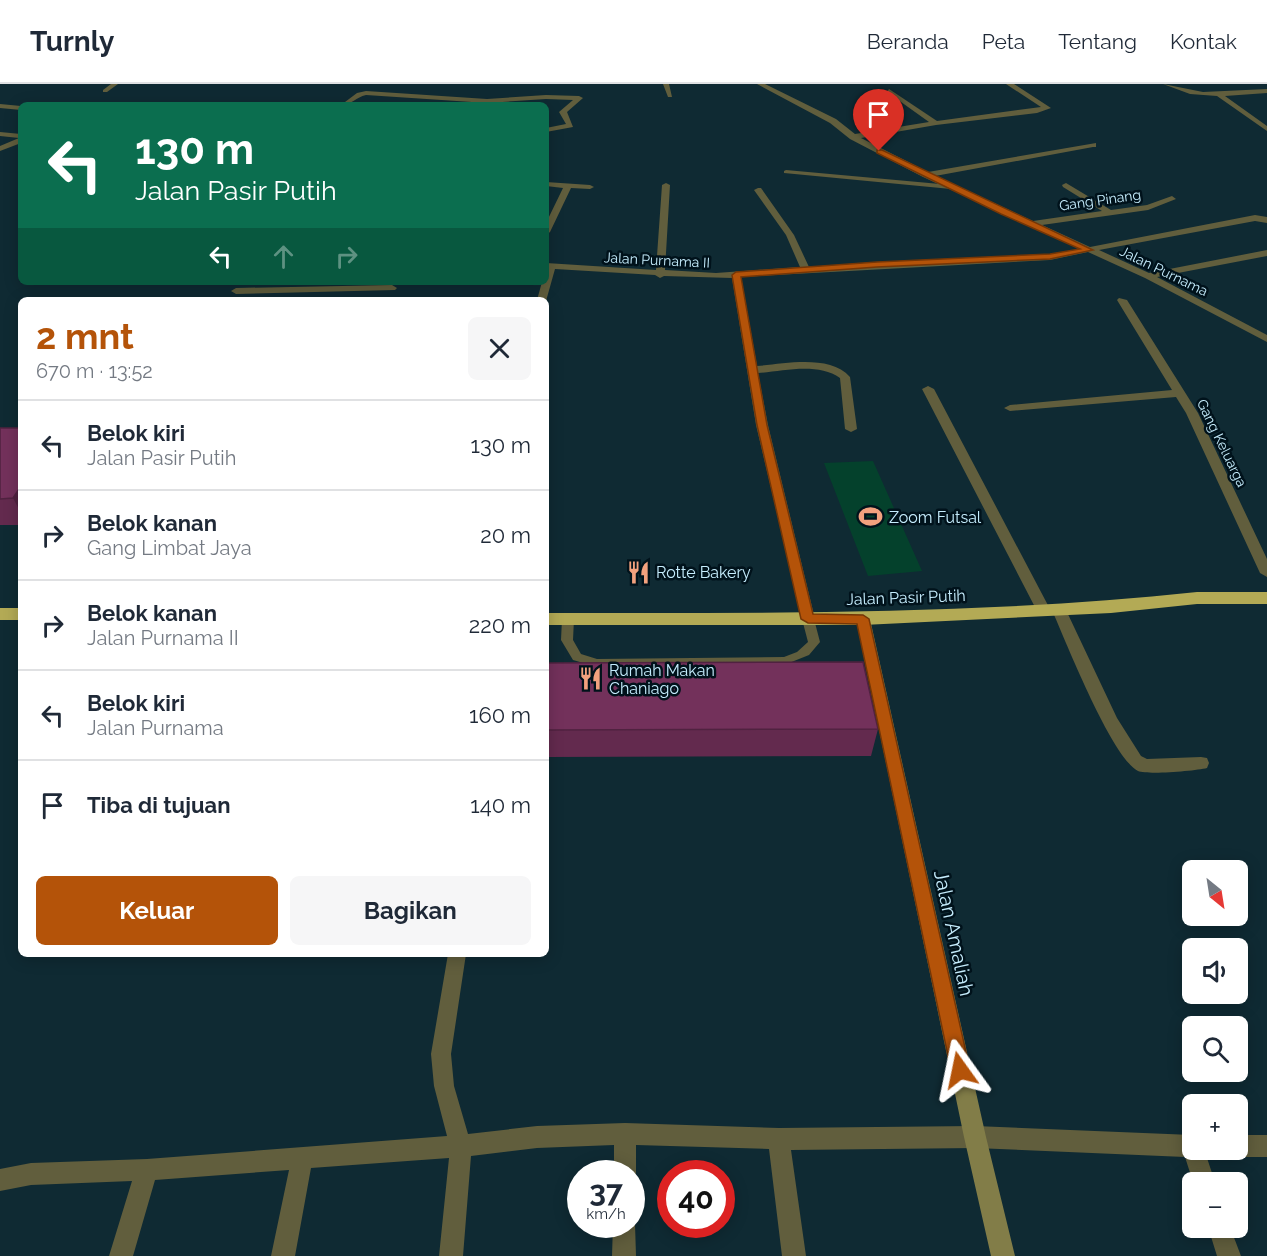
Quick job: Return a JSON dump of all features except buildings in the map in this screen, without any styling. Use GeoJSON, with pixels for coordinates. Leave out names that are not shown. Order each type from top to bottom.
{"type":"FeatureCollection","features":[{"type":"Feature","properties":{"kind":"highway","name":"Jalan Pasir Putih"},"geometry":{"type":"LineString","coordinates":[[549,619],[863,619],[1111,607],[1197,598],[1267,598]]}},
{"type":"Feature","properties":{"kind":"highway"},"geometry":{"type":"LineString","coordinates":[[0,614],[18,614]]}},
{"type":"Feature","properties":{"kind":"street"},"geometry":{"type":"LineString","coordinates":[[105,91],[115,84]]}},
{"type":"Feature","properties":{"kind":"street"},"geometry":{"type":"LineString","coordinates":[[666,84],[670,96]]}},
{"type":"Feature","properties":{"kind":"street","name":"Jalan Purnama"},"geometry":{"type":"LineString","coordinates":[[760,84],[833,121],[853,137],[951,187],[1148,276],[1267,339]]}},
{"type":"Feature","properties":{"kind":"street"},"geometry":{"type":"LineString","coordinates":[[853,137],[936,123],[1041,111],[1047,108],[1009,84]]}},
{"type":"Feature","properties":{"kind":"street"},"geometry":{"type":"LineString","coordinates":[[1166,84],[1186,92],[1218,94],[1267,91]]}},
{"type":"Feature","properties":{"kind":"street"},"geometry":{"type":"LineString","coordinates":[[889,91],[936,123]]}},
{"type":"Feature","properties":{"kind":"street"},"geometry":{"type":"LineString","coordinates":[[350,102],[363,93],[487,101],[546,96],[579,98],[563,112],[570,125],[549,129]]}},
{"type":"Feature","properties":{"kind":"street"},"geometry":{"type":"LineString","coordinates":[[1218,94],[1267,129]]}},
{"type":"Feature","properties":{"kind":"street"},"geometry":{"type":"LineString","coordinates":[[438,102],[441,99]]}},
{"type":"Feature","properties":{"kind":"street"},"geometry":{"type":"LineString","coordinates":[[0,106],[18,108]]}},
{"type":"Feature","properties":{"kind":"street"},"geometry":{"type":"LineString","coordinates":[[0,134],[18,137]]}},
{"type":"Feature","properties":{"kind":"street"},"geometry":{"type":"LineString","coordinates":[[0,149],[18,140]]}},
{"type":"Feature","properties":{"kind":"street"},"geometry":{"type":"LineString","coordinates":[[926,174],[1093,145]]}},
{"type":"Feature","properties":{"kind":"street"},"geometry":{"type":"LineString","coordinates":[[549,184],[590,187]]}},
{"type":"Feature","properties":{"kind":"street"},"geometry":{"type":"LineString","coordinates":[[549,226],[568,185]]}},
{"type":"Feature","properties":{"kind":"street"},"geometry":{"type":"LineString","coordinates":[[660,275],[666,185]]}},
{"type":"Feature","properties":{"kind":"street"},"geometry":{"type":"LineString","coordinates":[[1066,185],[1108,211]]}},
{"type":"Feature","properties":{"kind":"street"},"geometry":{"type":"LineString","coordinates":[[758,189],[790,235],[806,270]]}},
{"type":"Feature","properties":{"kind":"street","name":"Gang Pinang"},"geometry":{"type":"LineString","coordinates":[[1030,224],[1148,207],[1172,199]]}},
{"type":"Feature","properties":{"kind":"street","name":"Jalan Purnama II"},"geometry":{"type":"LineString","coordinates":[[549,266],[660,275],[736,275],[1050,256],[1255,219],[1267,219]]}},
{"type":"Feature","properties":{"kind":"street"},"geometry":{"type":"LineString","coordinates":[[1148,276],[1267,253]]}},
{"type":"Feature","properties":{"kind":"street"},"geometry":{"type":"LineString","coordinates":[[736,275],[762,425],[808,619]]}},
{"type":"Feature","properties":{"kind":"street"},"geometry":{"type":"LineString","coordinates":[[236,291],[393,285]]}},
{"type":"Feature","properties":{"kind":"street","name":"Gang Keluarga"},"geometry":{"type":"LineString","coordinates":[[1122,300],[1192,413],[1267,573]]}},
{"type":"Feature","properties":{"kind":"street"},"geometry":{"type":"LineString","coordinates":[[752,370],[818,367],[839,371],[845,377],[851,429]]}},
{"type":"Feature","properties":{"kind":"street"},"geometry":{"type":"LineString","coordinates":[[928,389],[1129,753],[1144,766],[1201,763]]}},
{"type":"Feature","properties":{"kind":"street"},"geometry":{"type":"LineString","coordinates":[[1010,408],[1180,393]]}},
{"type":"Feature","properties":{"kind":"street","name":"Jalan Amaliah"},"geometry":{"type":"LineString","coordinates":[[863,619],[975,1137],[1003,1256]]}},
{"type":"Feature","properties":{"kind":"street"},"geometry":{"type":"LineString","coordinates":[[451,1256],[461,1146],[444,1086],[441,1054],[457,957]]}},
{"type":"Feature","properties":{"kind":"street"},"geometry":{"type":"LineString","coordinates":[[0,1180],[31,1174],[147,1170],[461,1146],[537,1137],[625,1134],[779,1139],[975,1137],[1182,1147]]}},
{"type":"Feature","properties":{"kind":"street"},"geometry":{"type":"LineString","coordinates":[[625,1134],[625,1160]]}},
{"type":"Feature","properties":{"kind":"street"},"geometry":{"type":"LineString","coordinates":[[779,1139],[794,1256]]}},
{"type":"Feature","properties":{"kind":"street"},"geometry":{"type":"LineString","coordinates":[[1248,1146],[1267,1146]]}},
{"type":"Feature","properties":{"kind":"street"},"geometry":{"type":"LineString","coordinates":[[283,1256],[302,1157]]}},
{"type":"Feature","properties":{"kind":"street"},"geometry":{"type":"LineString","coordinates":[[122,1256],[147,1170]]}},
{"type":"Feature","properties":{"kind":"street"},"geometry":{"type":"LineString","coordinates":[[624,1238],[624,1256]]}},
{"type":"Feature","properties":{"kind":"street"},"geometry":{"type":"LineString","coordinates":[[1223,1238],[1229,1256]]}},
{"type":"Feature","properties":{"kind":"lane"},"geometry":{"type":"LineString","coordinates":[[786,172],[951,187]]}},
{"type":"Feature","properties":{"kind":"lane"},"geometry":{"type":"LineString","coordinates":[[568,619],[567,640],[577,657],[597,663],[784,661],[811,649],[814,642],[808,619]]}},
{"type":"Feature","properties":{"kind":"green space","name":"Zoom Futsal"},"geometry":{"type":"Polygon","coordinates":[[[873,461],[922,571],[868,576],[824,463],[873,461]]]}},
{"type":"Feature","properties":{"kind":"place","name":"Zoom Futsal"},"geometry":{"type":"Point","coordinates":[871,517]}},
{"type":"Feature","properties":{"kind":"place","name":"Rotte Bakery"},"geometry":{"type":"Point","coordinates":[638,572]}},
{"type":"Feature","properties":{"kind":"place","name":"Rumah Makan Chaniago"},"geometry":{"type":"Point","coordinates":[591,679]}},
{"type":"Feature","properties":{"kind":"route"},"geometry":{"type":"LineString","coordinates":[[879,151],[1004,213],[1089,250],[1050,256],[736,275],[762,425],[808,619],[863,619],[960,1070]]}}]}
